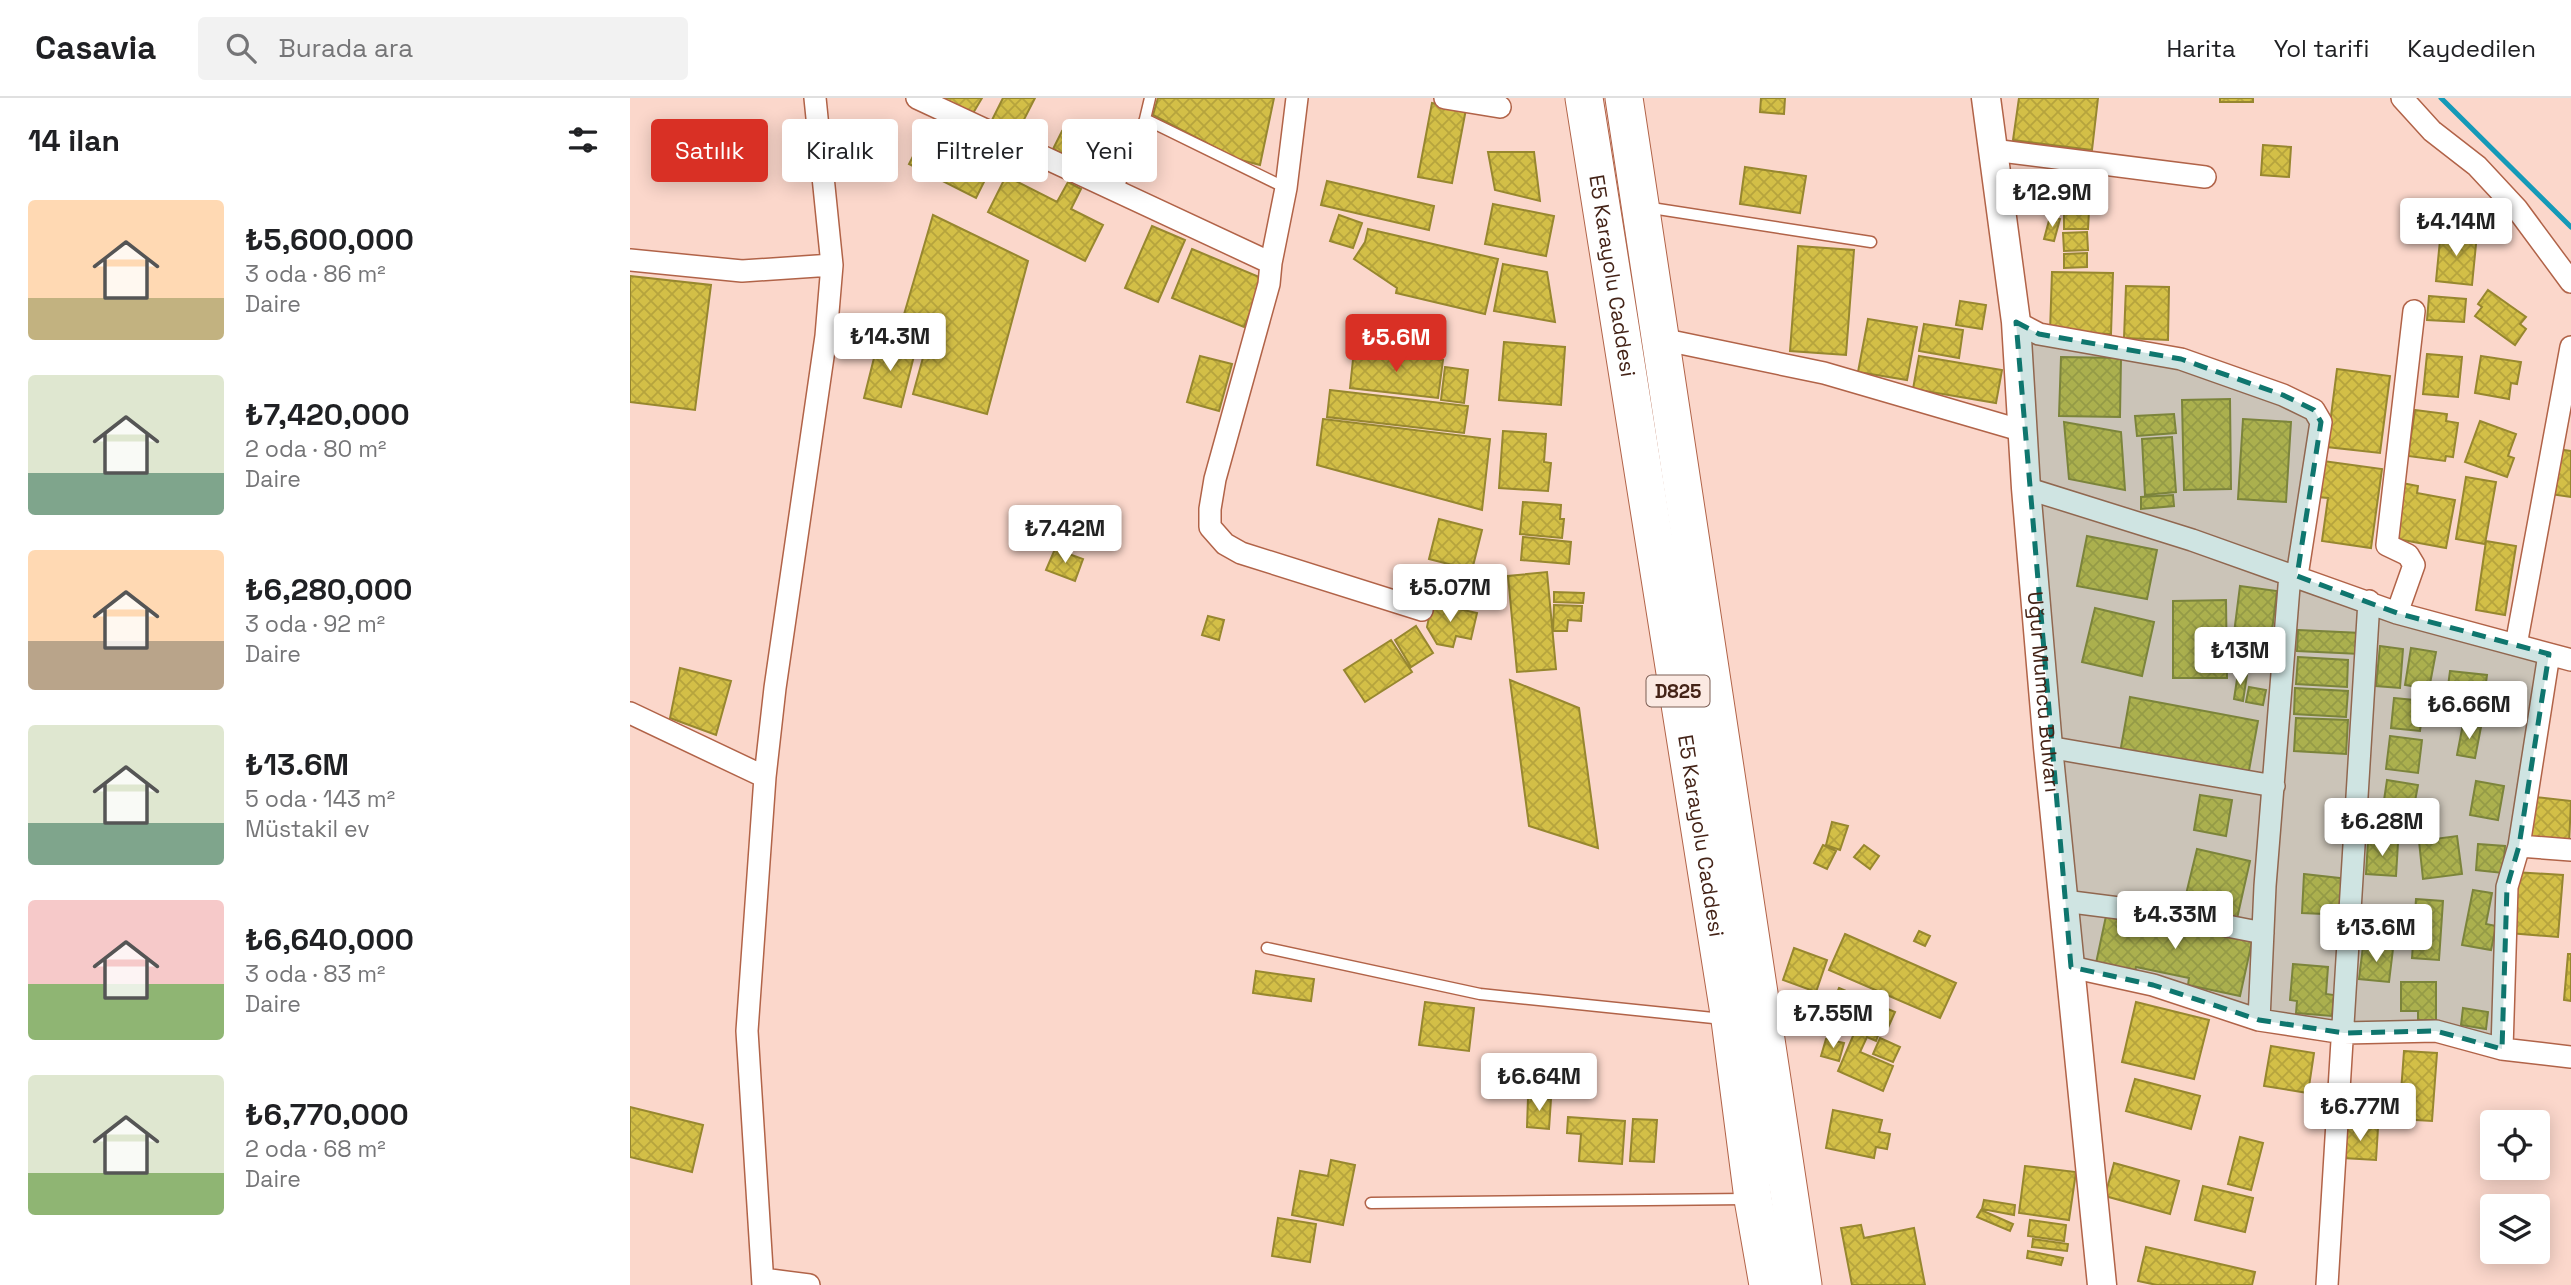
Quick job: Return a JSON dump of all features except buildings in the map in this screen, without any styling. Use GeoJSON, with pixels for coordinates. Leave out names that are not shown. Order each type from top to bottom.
{"type":"FeatureCollection","features":[{"type":"Feature","properties":{"kind":"highway","name":"E5 Karayolu Caddesi"},"geometry":{"type":"LineString","coordinates":[[1584,98],[1730,1020],[1752,1199],[1768,1285]]}},
{"type":"Feature","properties":{"kind":"highway","name":"E5 Karayolu Caddesi"},"geometry":{"type":"LineString","coordinates":[[1624,98],[1803,1285]]}},
{"type":"Feature","properties":{"kind":"street"},"geometry":{"type":"LineString","coordinates":[[809,1285],[763,1282],[747,1031],[765,777],[775,688],[826,336],[832,265],[815,98]]}},
{"type":"Feature","properties":{"kind":"street"},"geometry":{"type":"LineString","coordinates":[[918,98],[1271,263]]}},
{"type":"Feature","properties":{"kind":"street"},"geometry":{"type":"LineString","coordinates":[[1297,98],[1286,188],[1269,284],[1215,479],[1210,527],[1225,544],[1241,553],[1422,610]]}},
{"type":"Feature","properties":{"kind":"street"},"geometry":{"type":"LineString","coordinates":[[1445,98],[1500,107]]}},
{"type":"Feature","properties":{"kind":"street","name":"Uğur Mumcu Bulvarı"},"geometry":{"type":"LineString","coordinates":[[1986,98],[2016,322],[2026,488],[2048,747],[2102,1285]]}},
{"type":"Feature","properties":{"kind":"street"},"geometry":{"type":"LineString","coordinates":[[2402,98],[2432,131],[2477,166],[2517,209],[2571,282]]}},
{"type":"Feature","properties":{"kind":"street"},"geometry":{"type":"LineString","coordinates":[[1993,150],[2205,177]]}},
{"type":"Feature","properties":{"kind":"street"},"geometry":{"type":"LineString","coordinates":[[630,260],[742,271],[832,265]]}},
{"type":"Feature","properties":{"kind":"street"},"geometry":{"type":"LineString","coordinates":[[2398,613],[2414,565],[2408,555],[2388,545],[2414,311]]}},
{"type":"Feature","properties":{"kind":"street"},"geometry":{"type":"LineString","coordinates":[[2016,322],[2039,334],[2182,359],[2283,395],[2314,410],[2321,422],[2293,575],[2274,786],[2259,1020]]}},
{"type":"Feature","properties":{"kind":"street"},"geometry":{"type":"LineString","coordinates":[[1661,339],[1824,373],[2023,431]]}},
{"type":"Feature","properties":{"kind":"street"},"geometry":{"type":"LineString","coordinates":[[2515,645],[2571,347]]}},
{"type":"Feature","properties":{"kind":"street"},"geometry":{"type":"LineString","coordinates":[[2026,488],[2192,540],[2398,613],[2571,660]]}},
{"type":"Feature","properties":{"kind":"street"},"geometry":{"type":"LineString","coordinates":[[2327,1285],[2369,601]]}},
{"type":"Feature","properties":{"kind":"street"},"geometry":{"type":"LineString","coordinates":[[2502,1049],[2507,887],[2519,846],[2549,654]]}},
{"type":"Feature","properties":{"kind":"street"},"geometry":{"type":"LineString","coordinates":[[630,713],[765,777]]}},
{"type":"Feature","properties":{"kind":"street"},"geometry":{"type":"LineString","coordinates":[[2048,747],[2274,786]]}},
{"type":"Feature","properties":{"kind":"street"},"geometry":{"type":"LineString","coordinates":[[2519,846],[2571,850]]}},
{"type":"Feature","properties":{"kind":"street"},"geometry":{"type":"LineString","coordinates":[[2064,901],[2166,914],[2263,933]]}},
{"type":"Feature","properties":{"kind":"street"},"geometry":{"type":"LineString","coordinates":[[2071,967],[2153,985],[2259,1020],[2344,1033],[2437,1031],[2502,1049],[2571,1057]]}},
{"type":"Feature","properties":{"kind":"lane"},"geometry":{"type":"LineString","coordinates":[[1145,119],[1150,98]]}},
{"type":"Feature","properties":{"kind":"lane"},"geometry":{"type":"LineString","coordinates":[[1157,125],[1286,188]]}},
{"type":"Feature","properties":{"kind":"lane"},"geometry":{"type":"LineString","coordinates":[[1117,191],[1120,182]]}},
{"type":"Feature","properties":{"kind":"lane"},"geometry":{"type":"LineString","coordinates":[[1641,206],[1871,242]]}},
{"type":"Feature","properties":{"kind":"lane"},"geometry":{"type":"LineString","coordinates":[[1267,948],[1480,994],[1730,1020]]}},
{"type":"Feature","properties":{"kind":"lane"},"geometry":{"type":"LineString","coordinates":[[1371,1203],[1752,1199]]}},
{"type":"Feature","properties":{"kind":"highlighted area"},"geometry":{"type":"Polygon","coordinates":[[[2016,322],[2039,334],[2181,359],[2283,395],[2314,410],[2321,422],[2297,576],[2397,613],[2549,654],[2519,846],[2507,887],[2502,1049],[2436,1031],[2344,1033],[2259,1020],[2153,985],[2071,967],[2016,322]]]}},
{"type":"Feature","properties":{"kind":"waterway"},"geometry":{"type":"LineString","coordinates":[[2441,98],[2571,227]]}}]}
